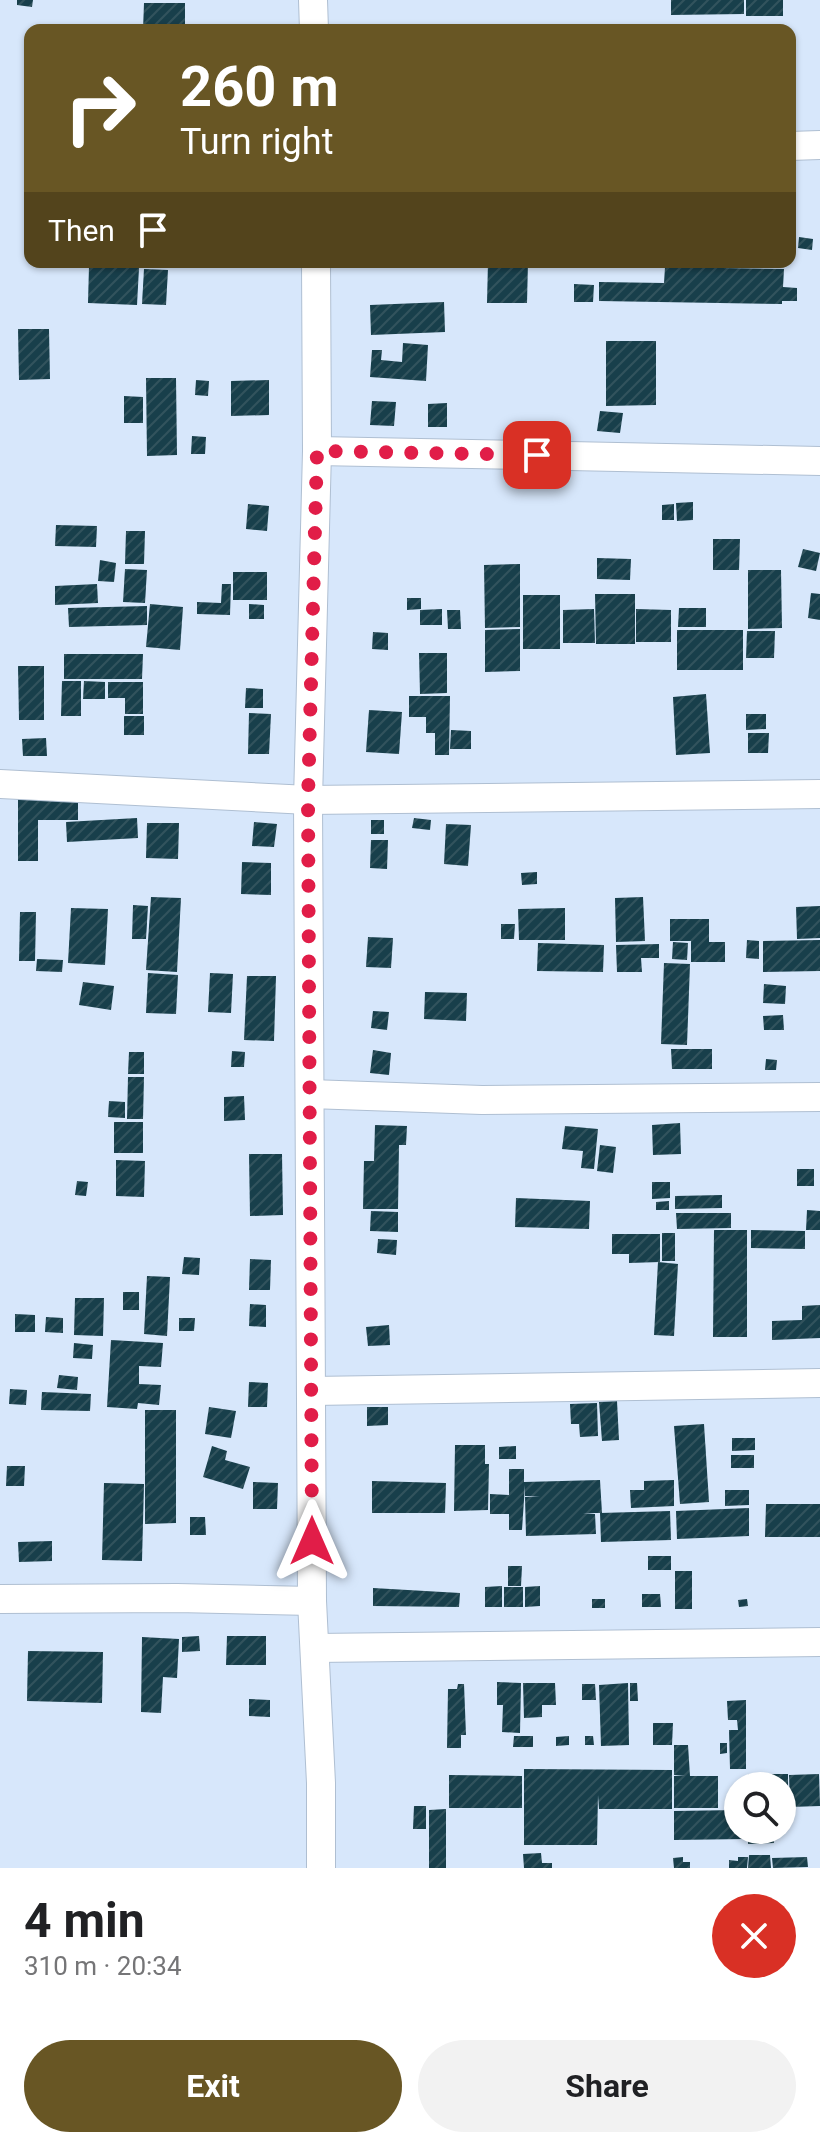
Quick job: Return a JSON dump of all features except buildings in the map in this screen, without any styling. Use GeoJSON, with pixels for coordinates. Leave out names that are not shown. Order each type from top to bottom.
{"type":"FeatureCollection","features":[{"type":"Feature","properties":{"kind":"street"},"geometry":{"type":"LineString","coordinates":[[313,0],[314,24]]}},
{"type":"Feature","properties":{"kind":"street"},"geometry":{"type":"LineString","coordinates":[[796,146],[820,145]]}},
{"type":"Feature","properties":{"kind":"street"},"geometry":{"type":"LineString","coordinates":[[316,268],[317,451],[308,800],[312,1601],[321,1783],[321,1868]]}},
{"type":"Feature","properties":{"kind":"street"},"geometry":{"type":"LineString","coordinates":[[317,451],[820,461]]}},
{"type":"Feature","properties":{"kind":"street"},"geometry":{"type":"LineString","coordinates":[[0,784],[308,800],[820,794]]}},
{"type":"Feature","properties":{"kind":"street"},"geometry":{"type":"LineString","coordinates":[[310,1094],[482,1100],[820,1097]]}},
{"type":"Feature","properties":{"kind":"street"},"geometry":{"type":"LineString","coordinates":[[312,1391],[820,1383]]}},
{"type":"Feature","properties":{"kind":"street"},"geometry":{"type":"LineString","coordinates":[[0,1599],[312,1601]]}},
{"type":"Feature","properties":{"kind":"street"},"geometry":{"type":"LineString","coordinates":[[315,1648],[820,1642]]}},
{"type":"Feature","properties":{"kind":"route"},"geometry":{"type":"LineString","coordinates":[[312,1541],[308,800],[317,451],[537,455]]}}]}
